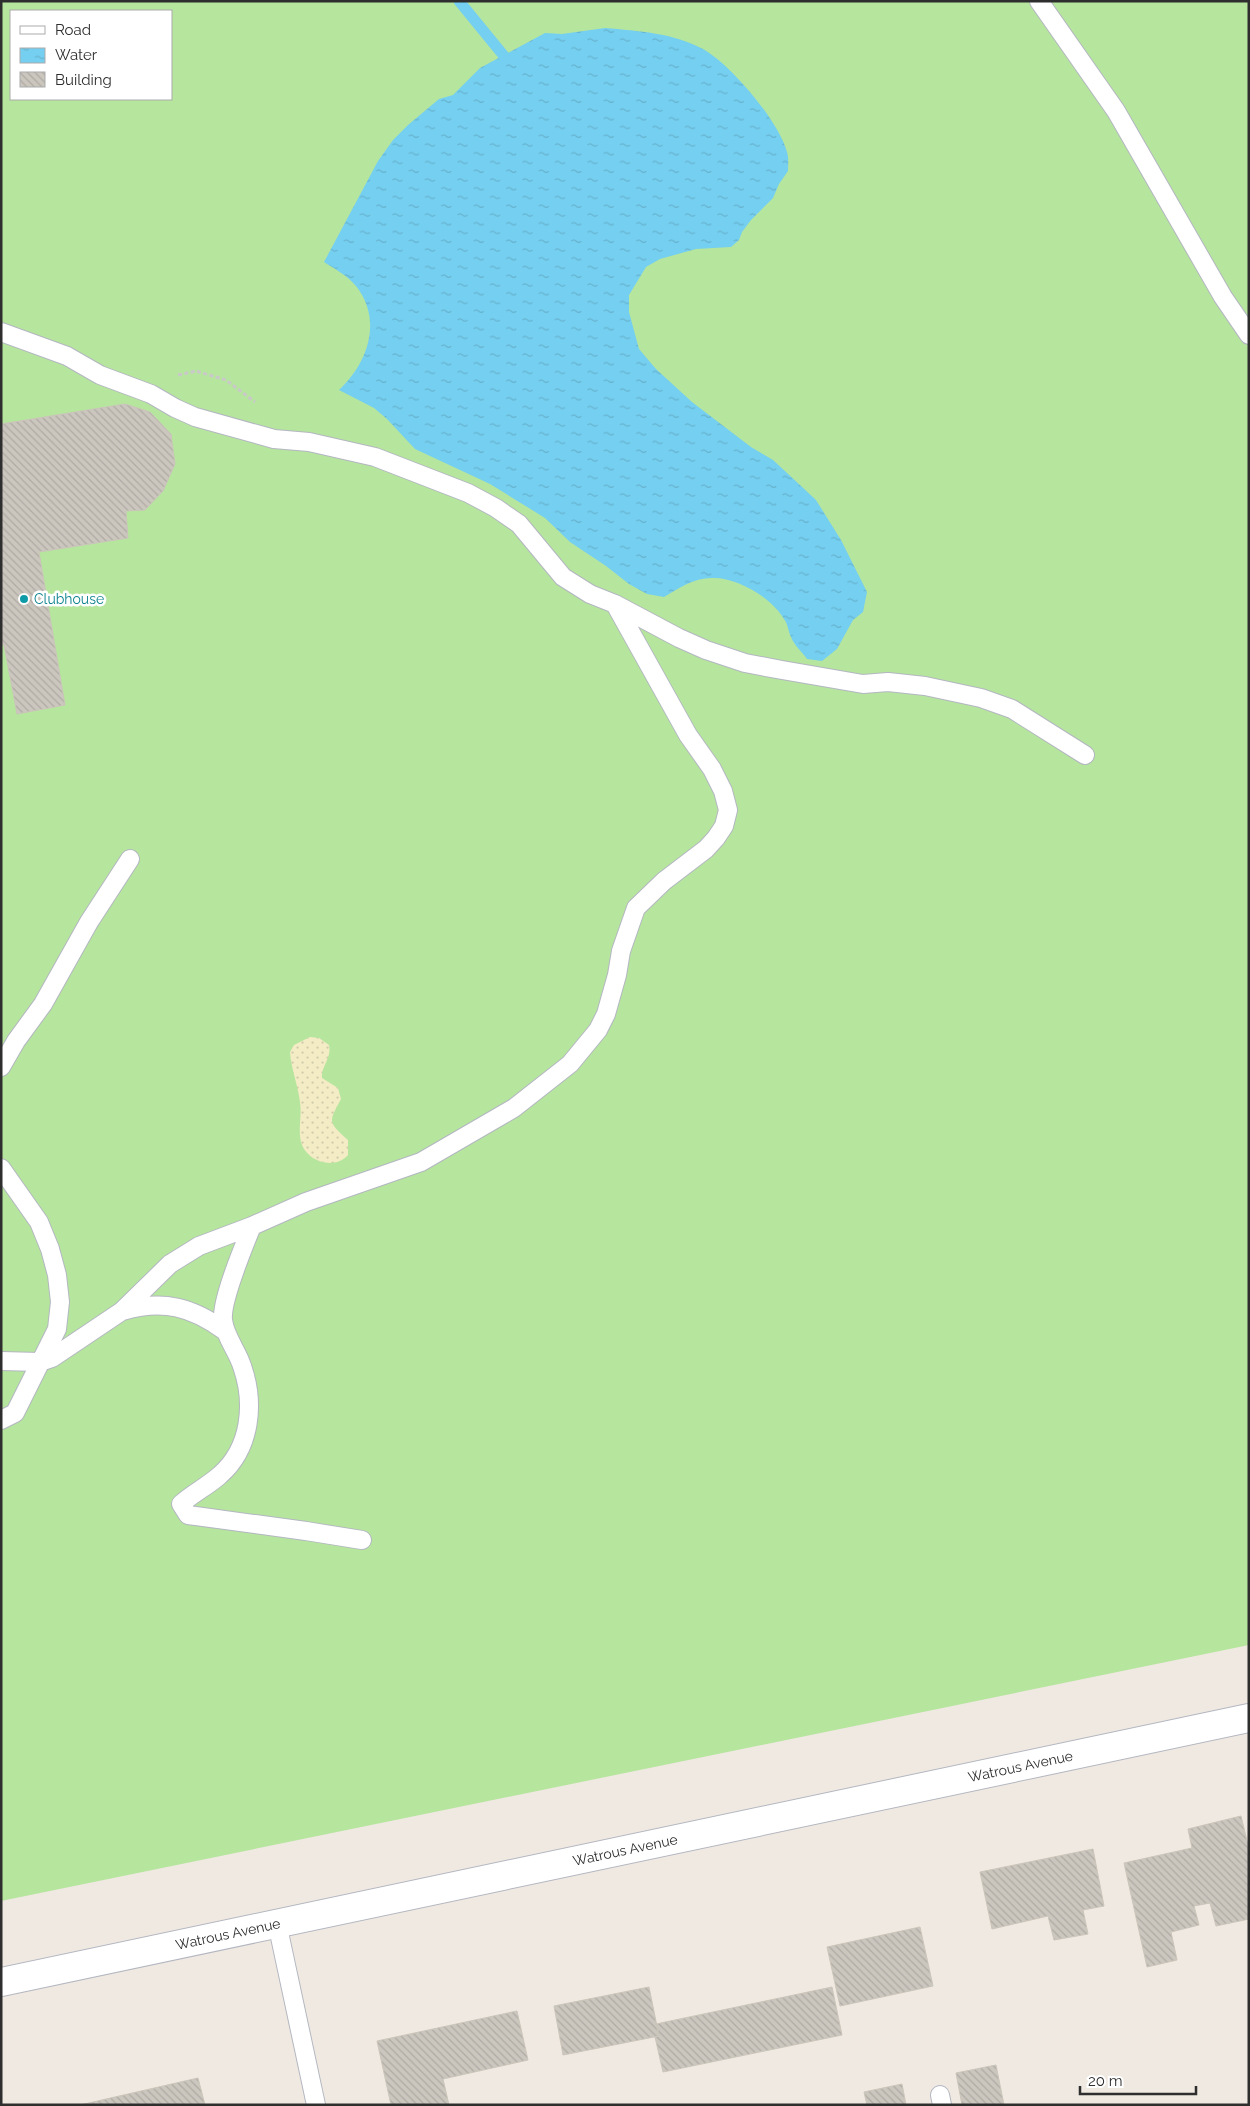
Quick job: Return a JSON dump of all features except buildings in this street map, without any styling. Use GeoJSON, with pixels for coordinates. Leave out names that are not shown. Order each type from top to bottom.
{"type":"FeatureCollection","features":[{"type":"Feature","properties":{"kind":"street","name":"Watrous Avenue"},"geometry":{"type":"LineString","coordinates":[[1,1982],[1249,1718]]}},
{"type":"Feature","properties":{"kind":"lane"},"geometry":{"type":"LineString","coordinates":[[1039,1],[1116,111],[1223,297],[1249,336]]}},
{"type":"Feature","properties":{"kind":"lane"},"geometry":{"type":"LineString","coordinates":[[1,332],[67,356],[100,375],[151,394],[195,417],[274,439],[309,442],[375,457],[468,493],[496,508],[518,524],[563,577],[590,594],[615,604],[679,638],[745,663],[863,684],[888,682],[925,686],[981,698],[1012,709],[1085,755]]}},
{"type":"Feature","properties":{"kind":"lane"},"geometry":{"type":"LineString","coordinates":[[1,1361],[40,1362],[52,1358],[122,1311],[156,1276],[181,1256],[199,1246],[252,1226],[306,1202],[421,1162],[514,1108],[570,1064],[598,1030],[606,1014],[617,975],[621,951],[636,908],[664,881],[706,849],[724,826],[728,810],[723,791],[702,752],[684,727],[615,604]]}},
{"type":"Feature","properties":{"kind":"lane"},"geometry":{"type":"LineString","coordinates":[[1,1067],[16,1040],[42,1004],[89,922],[130,859]]}},
{"type":"Feature","properties":{"kind":"lane"},"geometry":{"type":"LineString","coordinates":[[1,1168],[39,1222],[50,1249],[57,1275],[60,1302],[57,1329],[14,1413],[1,1420]]}},
{"type":"Feature","properties":{"kind":"lane"},"geometry":{"type":"LineString","coordinates":[[252,1226],[229,1290],[223,1318],[225,1331],[242,1365],[246,1382],[248,1421],[245,1439],[236,1458],[222,1474],[181,1504],[188,1515],[306,1530],[362,1540]]}},
{"type":"Feature","properties":{"kind":"lane"},"geometry":{"type":"LineString","coordinates":[[122,1311],[155,1305],[176,1307],[208,1318],[225,1331]]}},
{"type":"Feature","properties":{"kind":"lane"},"geometry":{"type":"LineString","coordinates":[[277,1924],[316,2105]]}},
{"type":"Feature","properties":{"kind":"green space"},"geometry":{"type":"Polygon","coordinates":[[[1,1],[1249,1],[1249,1645],[1,1901],[1,1]]]}},
{"type":"Feature","properties":{"kind":"sand"},"geometry":{"type":"Polygon","coordinates":[[[310,1037],[319,1038],[329,1045],[330,1050],[322,1078],[338,1088],[341,1099],[334,1112],[332,1121],[336,1129],[348,1140],[348,1155],[342,1160],[335,1162],[321,1162],[314,1159],[304,1149],[301,1142],[300,1102],[290,1052],[294,1045],[310,1037]]]}},
{"type":"Feature","properties":{"kind":"water"},"geometry":{"type":"Polygon","coordinates":[[[605,28],[643,32],[680,39],[714,56],[752,94],[774,125],[787,152],[788,171],[779,184],[773,198],[751,220],[742,232],[739,240],[731,247],[696,249],[660,259],[646,267],[629,295],[629,312],[639,349],[656,369],[692,402],[751,447],[773,460],[816,500],[841,540],[867,592],[863,612],[853,620],[837,649],[822,661],[807,659],[792,640],[779,611],[763,597],[744,585],[723,579],[707,578],[688,584],[664,597],[647,594],[629,584],[570,542],[545,518],[490,484],[415,449],[374,408],[339,390],[358,367],[364,354],[370,327],[369,313],[364,299],[353,282],[324,262],[378,161],[393,140],[439,99],[453,95],[480,68],[545,33],[562,34],[605,28]]]}},
{"type":"Feature","properties":{"kind":"waterway"},"geometry":{"type":"LineString","coordinates":[[459,1],[504,56]]}},
{"type":"Feature","properties":{"kind":"place","name":"Clubhouse"},"geometry":{"type":"Point","coordinates":[24,599]}}]}
